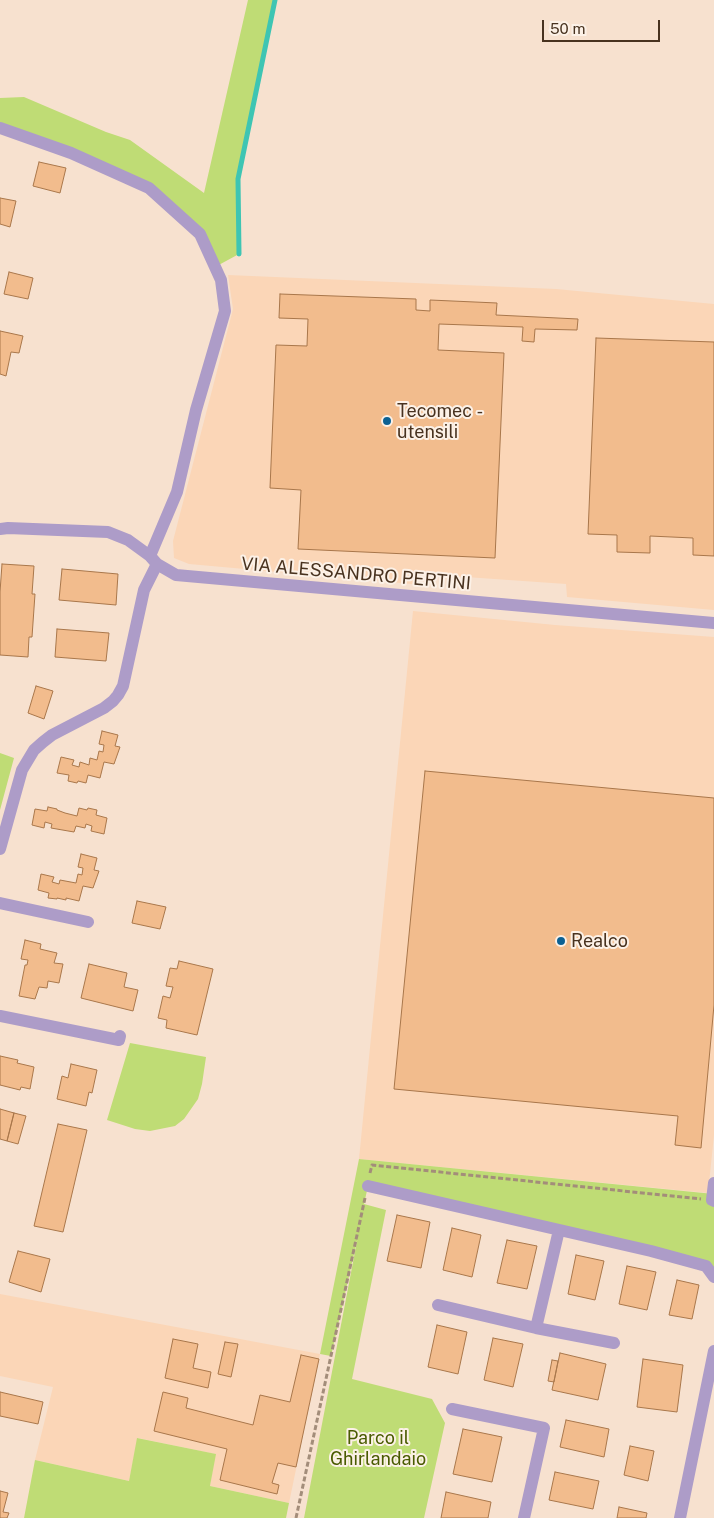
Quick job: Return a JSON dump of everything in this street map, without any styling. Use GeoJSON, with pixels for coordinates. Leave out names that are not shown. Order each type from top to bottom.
{"type":"FeatureCollection","features":[{"type":"Feature","properties":{"kind":"street"},"geometry":{"type":"LineString","coordinates":[[0,128],[71,153],[149,188],[200,234],[221,280],[225,311],[196,410],[177,492],[144,590],[123,686],[113,701],[104,708],[52,735],[34,750],[22,770],[0,849]]}},
{"type":"Feature","properties":{"kind":"street","name":"VIA ALESSANDRO PERTINI"},"geometry":{"type":"LineString","coordinates":[[3,528],[108,532],[128,540],[176,575],[714,623]]}},
{"type":"Feature","properties":{"kind":"street"},"geometry":{"type":"LineString","coordinates":[[0,903],[88,922]]}},
{"type":"Feature","properties":{"kind":"street"},"geometry":{"type":"LineString","coordinates":[[0,1016],[119,1040],[120,1036]]}},
{"type":"Feature","properties":{"kind":"street"},"geometry":{"type":"LineString","coordinates":[[713,1201],[714,1182]]}},
{"type":"Feature","properties":{"kind":"street"},"geometry":{"type":"LineString","coordinates":[[368,1186],[651,1251],[706,1266],[714,1278]]}},
{"type":"Feature","properties":{"kind":"street"},"geometry":{"type":"LineString","coordinates":[[536,1328],[559,1230]]}},
{"type":"Feature","properties":{"kind":"street"},"geometry":{"type":"LineString","coordinates":[[438,1305],[536,1328],[614,1343]]}},
{"type":"Feature","properties":{"kind":"street"},"geometry":{"type":"LineString","coordinates":[[680,1518],[714,1351]]}},
{"type":"Feature","properties":{"kind":"street"},"geometry":{"type":"LineString","coordinates":[[452,1409],[544,1428],[524,1518]]}},
{"type":"Feature","properties":{"kind":"path"},"geometry":{"type":"LineString","coordinates":[[296,1518],[372,1165],[713,1201]]}},
{"type":"Feature","properties":{"kind":"shaded area"},"geometry":{"type":"Polygon","coordinates":[[[228,275],[556,289],[714,304],[714,610],[567,597],[566,584],[423,574],[412,584],[189,564],[174,558],[173,541],[233,309],[228,275]]]}},
{"type":"Feature","properties":{"kind":"shaded area","name":"Realco"},"geometry":{"type":"Polygon","coordinates":[[[413,611],[555,625],[714,637],[714,1135],[708,1193],[359,1159],[413,611]]]}},
{"type":"Feature","properties":{"kind":"shaded area"},"geometry":{"type":"Polygon","coordinates":[[[0,1294],[320,1354],[289,1503],[210,1486],[215,1454],[138,1438],[129,1481],[35,1460],[53,1387],[0,1376],[0,1294]]]}},
{"type":"Feature","properties":{"kind":"green space"},"geometry":{"type":"Polygon","coordinates":[[[248,0],[275,0],[238,179],[239,254],[215,267],[200,234],[149,188],[0,128],[0,98],[24,97],[106,132],[130,140],[204,193],[248,0]]]}},
{"type":"Feature","properties":{"kind":"green space"},"geometry":{"type":"Polygon","coordinates":[[[0,753],[14,758],[0,810],[0,753]]]}},
{"type":"Feature","properties":{"kind":"green space"},"geometry":{"type":"Polygon","coordinates":[[[130,1043],[206,1057],[198,1099],[184,1119],[175,1126],[150,1131],[135,1129],[107,1120],[130,1043]]]}},
{"type":"Feature","properties":{"kind":"green space","name":"Parco il Ghirlandaio"},"geometry":{"type":"Polygon","coordinates":[[[359,1159],[714,1194],[714,1277],[705,1266],[368,1186],[364,1204],[386,1210],[352,1379],[432,1399],[445,1423],[424,1518],[304,1518],[358,1236],[331,1356],[320,1354],[359,1159]]]}},
{"type":"Feature","properties":{"kind":"green space"},"geometry":{"type":"Polygon","coordinates":[[[137,1438],[216,1454],[210,1486],[289,1503],[286,1518],[24,1518],[35,1460],[129,1481],[137,1438]]]}},
{"type":"Feature","properties":{"kind":"building"},"geometry":{"type":"Polygon","coordinates":[[[39,162],[66,168],[60,193],[33,186],[39,162]]]}},
{"type":"Feature","properties":{"kind":"building"},"geometry":{"type":"Polygon","coordinates":[[[0,198],[16,201],[10,227],[0,224],[0,198]]]}},
{"type":"Feature","properties":{"kind":"building"},"geometry":{"type":"Polygon","coordinates":[[[9,272],[33,278],[28,299],[4,294],[9,272]]]}},
{"type":"Feature","properties":{"kind":"building","name":"Tecomec - utensili"},"geometry":{"type":"Polygon","coordinates":[[[280,294],[416,299],[416,310],[430,311],[430,300],[497,303],[496,315],[578,319],[577,330],[535,329],[534,342],[522,341],[523,327],[439,324],[438,350],[504,353],[495,558],[298,549],[301,490],[270,488],[276,345],[307,346],[308,319],[279,318],[280,294]]]}},
{"type":"Feature","properties":{"kind":"building"},"geometry":{"type":"Polygon","coordinates":[[[0,331],[23,336],[19,353],[11,352],[6,376],[0,374],[0,331]]]}},
{"type":"Feature","properties":{"kind":"building"},"geometry":{"type":"Polygon","coordinates":[[[596,338],[714,342],[714,556],[693,555],[693,538],[650,536],[650,553],[617,552],[617,535],[588,534],[596,338]]]}},
{"type":"Feature","properties":{"kind":"building"},"geometry":{"type":"Polygon","coordinates":[[[2,564],[34,566],[32,594],[35,594],[32,637],[29,637],[28,657],[0,655],[2,564]]]}},
{"type":"Feature","properties":{"kind":"building"},"geometry":{"type":"Polygon","coordinates":[[[62,569],[118,574],[116,605],[59,600],[62,569]]]}},
{"type":"Feature","properties":{"kind":"building"},"geometry":{"type":"Polygon","coordinates":[[[57,629],[109,633],[106,661],[55,657],[57,629]]]}},
{"type":"Feature","properties":{"kind":"building"},"geometry":{"type":"Polygon","coordinates":[[[36,686],[53,691],[44,719],[28,713],[36,686]]]}},
{"type":"Feature","properties":{"kind":"building"},"geometry":{"type":"Polygon","coordinates":[[[102,731],[118,735],[115,746],[120,747],[114,764],[104,762],[100,778],[88,775],[86,783],[78,781],[77,783],[68,781],[69,775],[57,773],[61,757],[74,760],[72,765],[79,767],[80,762],[89,765],[90,758],[97,760],[99,751],[103,752],[104,745],[99,744],[102,731]]]}},
{"type":"Feature","properties":{"kind":"building","name":"Realco"},"geometry":{"type":"Polygon","coordinates":[[[425,771],[714,798],[714,1005],[701,1148],[675,1145],[678,1116],[394,1089],[425,771]]]}},
{"type":"Feature","properties":{"kind":"building"},"geometry":{"type":"Polygon","coordinates":[[[48,807],[77,816],[79,808],[97,810],[96,815],[107,818],[104,834],[91,831],[92,826],[86,824],[85,828],[76,826],[74,832],[51,828],[52,824],[45,822],[44,828],[32,825],[35,809],[47,811],[48,807]]]}},
{"type":"Feature","properties":{"kind":"building"},"geometry":{"type":"Polygon","coordinates":[[[81,854],[97,858],[94,870],[99,871],[93,888],[83,886],[79,901],[66,898],[66,900],[48,898],[49,893],[38,890],[41,874],[54,877],[52,882],[59,884],[60,880],[76,883],[78,874],[82,875],[83,868],[78,867],[81,854]]]}},
{"type":"Feature","properties":{"kind":"building"},"geometry":{"type":"Polygon","coordinates":[[[137,901],[166,907],[160,929],[132,923],[137,901]]]}},
{"type":"Feature","properties":{"kind":"building"},"geometry":{"type":"Polygon","coordinates":[[[25,940],[41,944],[40,949],[57,953],[54,963],[63,964],[59,983],[48,981],[47,988],[39,987],[35,999],[19,996],[25,965],[27,965],[28,960],[21,959],[25,940]]]}},
{"type":"Feature","properties":{"kind":"building"},"geometry":{"type":"Polygon","coordinates":[[[179,961],[213,969],[197,1035],[166,1028],[167,1020],[158,1018],[163,996],[170,998],[173,987],[166,986],[170,968],[177,969],[179,961]]]}},
{"type":"Feature","properties":{"kind":"building"},"geometry":{"type":"Polygon","coordinates":[[[89,964],[127,973],[124,987],[138,990],[133,1011],[81,998],[89,964]]]}},
{"type":"Feature","properties":{"kind":"building"},"geometry":{"type":"Polygon","coordinates":[[[0,1056],[18,1060],[17,1063],[34,1067],[30,1089],[21,1087],[20,1090],[0,1085],[0,1056]]]}},
{"type":"Feature","properties":{"kind":"building"},"geometry":{"type":"Polygon","coordinates":[[[71,1064],[97,1070],[92,1093],[89,1092],[86,1106],[57,1099],[62,1076],[68,1078],[71,1064]]]}},
{"type":"Feature","properties":{"kind":"building"},"geometry":{"type":"Polygon","coordinates":[[[0,1109],[14,1113],[7,1141],[0,1139],[0,1109]]]}},
{"type":"Feature","properties":{"kind":"building"},"geometry":{"type":"Polygon","coordinates":[[[14,1113],[26,1116],[18,1144],[7,1141],[14,1113]]]}},
{"type":"Feature","properties":{"kind":"building"},"geometry":{"type":"Polygon","coordinates":[[[58,1124],[87,1130],[63,1232],[34,1226],[58,1124]]]}},
{"type":"Feature","properties":{"kind":"building"},"geometry":{"type":"Polygon","coordinates":[[[397,1215],[430,1222],[421,1268],[387,1261],[397,1215]]]}},
{"type":"Feature","properties":{"kind":"building"},"geometry":{"type":"Polygon","coordinates":[[[452,1228],[481,1235],[472,1277],[443,1270],[452,1228]]]}},
{"type":"Feature","properties":{"kind":"building"},"geometry":{"type":"Polygon","coordinates":[[[507,1240],[537,1246],[527,1289],[497,1283],[507,1240]]]}},
{"type":"Feature","properties":{"kind":"building"},"geometry":{"type":"Polygon","coordinates":[[[18,1251],[50,1259],[41,1292],[9,1282],[18,1251]]]}},
{"type":"Feature","properties":{"kind":"building"},"geometry":{"type":"Polygon","coordinates":[[[576,1255],[604,1261],[595,1300],[568,1294],[576,1255]]]}},
{"type":"Feature","properties":{"kind":"building"},"geometry":{"type":"Polygon","coordinates":[[[627,1266],[656,1272],[647,1310],[619,1304],[627,1266]]]}},
{"type":"Feature","properties":{"kind":"building"},"geometry":{"type":"Polygon","coordinates":[[[677,1280],[699,1285],[692,1319],[669,1315],[677,1280]]]}},
{"type":"Feature","properties":{"kind":"building"},"geometry":{"type":"Polygon","coordinates":[[[437,1325],[467,1332],[458,1374],[428,1367],[437,1325]]]}},
{"type":"Feature","properties":{"kind":"building"},"geometry":{"type":"Polygon","coordinates":[[[493,1338],[523,1344],[513,1387],[484,1380],[493,1338]]]}},
{"type":"Feature","properties":{"kind":"building"},"geometry":{"type":"Polygon","coordinates":[[[173,1339],[198,1344],[193,1368],[211,1372],[208,1388],[165,1378],[173,1339]]]}},
{"type":"Feature","properties":{"kind":"building"},"geometry":{"type":"Polygon","coordinates":[[[225,1342],[238,1344],[231,1377],[218,1374],[225,1342]]]}},
{"type":"Feature","properties":{"kind":"building"},"geometry":{"type":"Polygon","coordinates":[[[560,1353],[606,1364],[598,1400],[552,1390],[560,1353]]]}},
{"type":"Feature","properties":{"kind":"building"},"geometry":{"type":"Polygon","coordinates":[[[301,1355],[319,1359],[296,1467],[278,1463],[272,1483],[279,1485],[277,1494],[220,1480],[227,1449],[154,1431],[163,1392],[188,1398],[186,1408],[253,1425],[260,1395],[290,1402],[301,1355]]]}},
{"type":"Feature","properties":{"kind":"building"},"geometry":{"type":"Polygon","coordinates":[[[643,1359],[683,1365],[677,1412],[637,1407],[643,1359]]]}},
{"type":"Feature","properties":{"kind":"building"},"geometry":{"type":"Polygon","coordinates":[[[552,1360],[558,1361],[554,1382],[548,1381],[552,1360]]]}},
{"type":"Feature","properties":{"kind":"building"},"geometry":{"type":"Polygon","coordinates":[[[0,1392],[43,1402],[38,1424],[0,1416],[0,1392]]]}},
{"type":"Feature","properties":{"kind":"building"},"geometry":{"type":"Polygon","coordinates":[[[566,1420],[609,1429],[604,1457],[560,1447],[566,1420]]]}},
{"type":"Feature","properties":{"kind":"building"},"geometry":{"type":"Polygon","coordinates":[[[463,1429],[502,1437],[492,1482],[453,1474],[463,1429]]]}},
{"type":"Feature","properties":{"kind":"building"},"geometry":{"type":"Polygon","coordinates":[[[630,1446],[654,1451],[648,1481],[624,1475],[630,1446]]]}},
{"type":"Feature","properties":{"kind":"building"},"geometry":{"type":"Polygon","coordinates":[[[555,1472],[599,1481],[593,1509],[549,1500],[555,1472]]]}},
{"type":"Feature","properties":{"kind":"building"},"geometry":{"type":"Polygon","coordinates":[[[0,1491],[8,1493],[3,1512],[9,1513],[7,1518],[0,1518],[0,1491]]]}},
{"type":"Feature","properties":{"kind":"building"},"geometry":{"type":"Polygon","coordinates":[[[446,1492],[491,1502],[488,1518],[441,1518],[446,1492]]]}},
{"type":"Feature","properties":{"kind":"building"},"geometry":{"type":"Polygon","coordinates":[[[619,1507],[647,1513],[646,1518],[617,1518],[619,1507]]]}},
{"type":"Feature","properties":{"kind":"waterway"},"geometry":{"type":"LineString","coordinates":[[239,254],[238,179],[275,0]]}},
{"type":"Feature","properties":{"kind":"place","name":"Tecomec - utensili"},"geometry":{"type":"Point","coordinates":[387,421]}},
{"type":"Feature","properties":{"kind":"place","name":"Realco"},"geometry":{"type":"Point","coordinates":[561,941]}}]}
